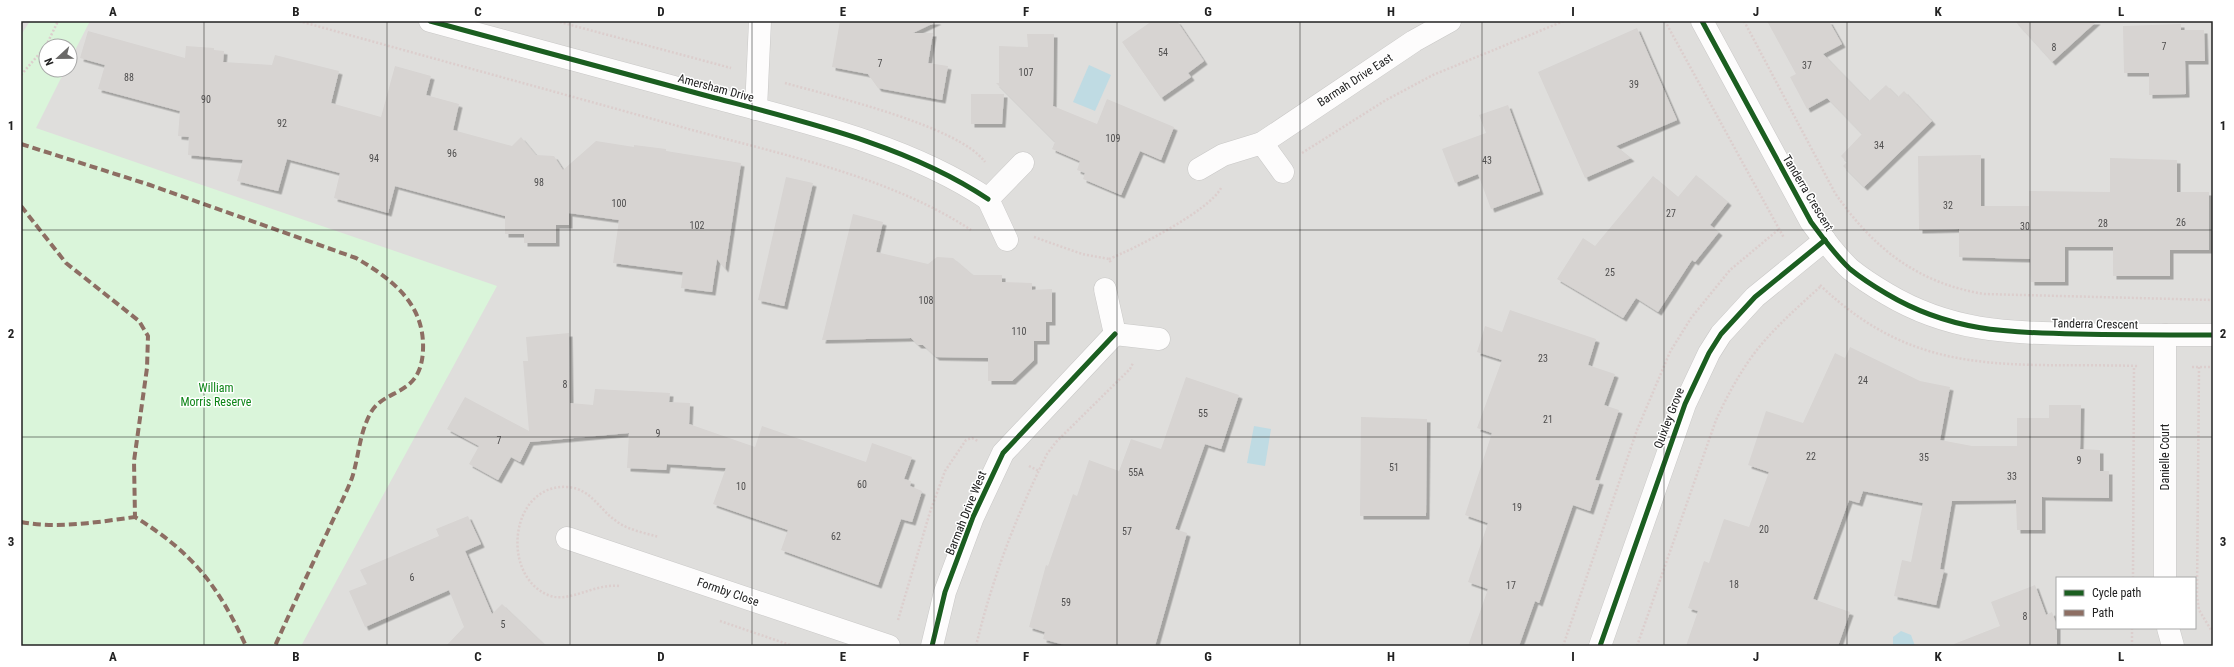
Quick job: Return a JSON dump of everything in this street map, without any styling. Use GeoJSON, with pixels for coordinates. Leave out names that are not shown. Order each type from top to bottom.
{"type":"FeatureCollection","features":[{"type":"Feature","properties":{"kind":"street","name":"Amersham Drive"},"geometry":{"type":"LineString","coordinates":[[430,21],[756,109],[903,155],[939,170],[988,199]]}},
{"type":"Feature","properties":{"kind":"street"},"geometry":{"type":"LineString","coordinates":[[756,109],[760,21]]}},
{"type":"Feature","properties":{"kind":"street","name":"Barmah Drive East"},"geometry":{"type":"LineString","coordinates":[[1199,169],[1223,155],[1262,142],[1414,41],[1450,21]]}},
{"type":"Feature","properties":{"kind":"street","name":"Tanderra Crescent"},"geometry":{"type":"LineString","coordinates":[[1702,21],[1797,198],[1825,240],[1850,269],[1879,289],[1909,307],[1960,325],[1986,330],[2023,333],[2213,335]]}},
{"type":"Feature","properties":{"kind":"street"},"geometry":{"type":"LineString","coordinates":[[1262,142],[1281,170]]}},
{"type":"Feature","properties":{"kind":"street"},"geometry":{"type":"LineString","coordinates":[[1007,240],[988,199],[1023,163]]}},
{"type":"Feature","properties":{"kind":"street","name":"Quixley Grove"},"geometry":{"type":"LineString","coordinates":[[1600,646],[1685,404],[1709,354],[1721,334],[1755,298],[1825,240]]}},
{"type":"Feature","properties":{"kind":"street"},"geometry":{"type":"LineString","coordinates":[[1105,289],[1115,334],[1159,339]]}},
{"type":"Feature","properties":{"kind":"street","name":"Barmah Drive West"},"geometry":{"type":"LineString","coordinates":[[932,646],[945,592],[973,517],[1003,453],[1115,334]]}},
{"type":"Feature","properties":{"kind":"street","name":"Danielle Court"},"geometry":{"type":"LineString","coordinates":[[2164,577],[2165,335]]}},
{"type":"Feature","properties":{"kind":"street","name":"Formby Close"},"geometry":{"type":"LineString","coordinates":[[567,538],[889,646]]}},
{"type":"Feature","properties":{"kind":"street"},"geometry":{"type":"LineString","coordinates":[[2168,629],[2173,646]]}},
{"type":"Feature","properties":{"kind":"path"},"geometry":{"type":"LineString","coordinates":[[50,38],[58,21]]}},
{"type":"Feature","properties":{"kind":"path"},"geometry":{"type":"LineString","coordinates":[[299,21],[803,160],[908,196],[928,205],[977,233]]}},
{"type":"Feature","properties":{"kind":"path"},"geometry":{"type":"LineString","coordinates":[[556,21],[734,69]]}},
{"type":"Feature","properties":{"kind":"path"},"geometry":{"type":"LineString","coordinates":[[1281,170],[1386,100],[1434,75],[1564,21]]}},
{"type":"Feature","properties":{"kind":"path"},"geometry":{"type":"LineString","coordinates":[[1665,21],[1786,242]]}},
{"type":"Feature","properties":{"kind":"path"},"geometry":{"type":"LineString","coordinates":[[1744,21],[1839,198],[1860,227],[1886,252],[1912,269],[1939,283],[1962,290],[1984,294],[2213,300]]}},
{"type":"Feature","properties":{"kind":"path"},"geometry":{"type":"LineString","coordinates":[[21,75],[38,55]]}},
{"type":"Feature","properties":{"kind":"path"},"geometry":{"type":"LineString","coordinates":[[780,82],[872,107],[922,125],[971,149],[987,165]]}},
{"type":"Feature","properties":{"kind":"path"},"geometry":{"type":"LineString","coordinates":[[1109,259],[1165,232],[1211,200],[1222,186],[1223,155]]}},
{"type":"Feature","properties":{"kind":"path"},"geometry":{"type":"LineString","coordinates":[[1637,646],[1716,420],[1725,401],[1755,352],[1781,323],[1821,286]]}},
{"type":"Feature","properties":{"kind":"path"},"geometry":{"type":"LineString","coordinates":[[976,646],[994,579],[1006,543],[1039,470],[1056,442],[1130,369],[1135,359]]}},
{"type":"Feature","properties":{"kind":"path"},"geometry":{"type":"LineString","coordinates":[[2133,577],[2134,366]]}},
{"type":"Feature","properties":{"kind":"path"},"geometry":{"type":"LineString","coordinates":[[2188,367],[2213,367]]}},
{"type":"Feature","properties":{"kind":"path"},"geometry":{"type":"LineString","coordinates":[[2199,367],[2197,596],[2199,610],[2213,633]]}},
{"type":"Feature","properties":{"kind":"path"},"geometry":{"type":"LineString","coordinates":[[897,625],[930,512],[945,471],[966,440],[972,438],[980,442]]}},
{"type":"Feature","properties":{"kind":"path"},"geometry":{"type":"LineString","coordinates":[[1024,463],[1039,470]]}},
{"type":"Feature","properties":{"kind":"path"},"geometry":{"type":"LineString","coordinates":[[2132,629],[2132,646]]}},
{"type":"Feature","properties":{"kind":"shaded area"},"geometry":{"type":"Polygon","coordinates":[[[21,21],[2213,21],[2213,646],[21,646],[21,21]]]}},
{"type":"Feature","properties":{"kind":"green space","name":"William Morris Reserve"},"geometry":{"type":"Polygon","coordinates":[[[30,21],[90,21],[78,44],[78,38],[38,38],[38,78],[61,78],[36,128],[497,286],[301,646],[21,646],[21,35],[30,21]]]}},
{"type":"Feature","properties":{"kind":"water"},"geometry":{"type":"Polygon","coordinates":[[[1089,65],[1111,75],[1095,111],[1073,102],[1089,65]]]}},
{"type":"Feature","properties":{"kind":"water"},"geometry":{"type":"Polygon","coordinates":[[[1254,426],[1271,429],[1265,466],[1247,463],[1254,426]]]}},
{"type":"Feature","properties":{"kind":"water"},"geometry":{"type":"Polygon","coordinates":[[[1901,631],[1911,635],[1915,646],[1893,646],[1893,637],[1901,631]]]}},
{"type":"Feature","properties":{"kind":"building"},"geometry":{"type":"Polygon","coordinates":[[[840,21],[938,21],[913,33],[933,33],[928,63],[948,66],[942,100],[878,88],[868,74],[832,67],[840,21]]]}},
{"type":"Feature","properties":{"kind":"building"},"geometry":{"type":"Polygon","coordinates":[[[1152,21],[1177,21],[1204,61],[1188,73],[1191,77],[1161,98],[1122,42],[1152,21]]]}},
{"type":"Feature","properties":{"kind":"building"},"geometry":{"type":"Polygon","coordinates":[[[1767,21],[1829,21],[1842,44],[1823,54],[1869,101],[1886,85],[1898,97],[1904,91],[1932,121],[1864,187],[1843,166],[1847,162],[1841,156],[1862,134],[1827,98],[1807,109],[1790,77],[1796,74],[1767,21]]]}},
{"type":"Feature","properties":{"kind":"building"},"geometry":{"type":"Polygon","coordinates":[[[2015,21],[2097,21],[2052,62],[2015,21]]]}},
{"type":"Feature","properties":{"kind":"building"},"geometry":{"type":"Polygon","coordinates":[[[2181,24],[2181,30],[2204,30],[2205,61],[2185,61],[2186,94],[2149,95],[2149,73],[2124,73],[2123,26],[2181,24]]]}},
{"type":"Feature","properties":{"kind":"building"},"geometry":{"type":"Polygon","coordinates":[[[1637,28],[1677,120],[1616,146],[1631,158],[1585,178],[1538,72],[1637,28]]]}},
{"type":"Feature","properties":{"kind":"building"},"geometry":{"type":"Polygon","coordinates":[[[88,31],[185,58],[186,46],[214,48],[214,50],[224,51],[223,62],[272,65],[275,55],[339,71],[331,103],[381,117],[395,66],[431,76],[426,95],[459,104],[453,130],[512,146],[521,137],[536,155],[554,156],[563,170],[596,141],[634,147],[634,145],[666,149],[666,151],[741,163],[725,269],[717,259],[712,292],[681,288],[683,272],[613,263],[619,220],[569,213],[569,225],[556,225],[556,243],[524,243],[524,234],[505,234],[505,216],[395,186],[388,213],[334,198],[340,173],[287,159],[278,191],[237,181],[243,160],[188,155],[189,137],[178,136],[180,111],[98,89],[105,65],[80,58],[88,31]]]}},
{"type":"Feature","properties":{"kind":"building"},"geometry":{"type":"Polygon","coordinates":[[[1027,34],[1054,34],[1053,106],[1097,124],[1107,99],[1174,127],[1161,160],[1140,151],[1121,195],[1083,179],[1085,173],[1077,170],[1080,161],[1052,149],[1055,142],[996,83],[999,83],[999,46],[1028,47],[1027,34]]]}},
{"type":"Feature","properties":{"kind":"building"},"geometry":{"type":"Polygon","coordinates":[[[971,94],[1004,94],[1002,124],[971,124],[971,94]]]}},
{"type":"Feature","properties":{"kind":"building"},"geometry":{"type":"Polygon","coordinates":[[[1508,105],[1540,191],[1491,209],[1478,174],[1455,183],[1442,149],[1486,133],[1479,115],[1508,105]]]}},
{"type":"Feature","properties":{"kind":"building"},"geometry":{"type":"Polygon","coordinates":[[[1981,155],[1981,206],[2029,206],[2029,191],[2110,192],[2110,158],[2177,160],[2177,192],[2209,192],[2209,250],[2170,250],[2170,276],[2113,276],[2113,247],[2065,247],[2065,282],[2031,282],[2030,259],[1959,257],[1959,229],[1919,230],[1918,156],[1981,155]]]}},
{"type":"Feature","properties":{"kind":"building"},"geometry":{"type":"Polygon","coordinates":[[[1696,175],[1728,202],[1710,225],[1719,232],[1695,262],[1692,260],[1658,312],[1636,298],[1623,318],[1557,279],[1583,238],[1595,246],[1653,176],[1678,197],[1696,175]]]}},
{"type":"Feature","properties":{"kind":"building"},"geometry":{"type":"Polygon","coordinates":[[[786,177],[813,183],[784,306],[758,300],[786,177]]]}},
{"type":"Feature","properties":{"kind":"building"},"geometry":{"type":"Polygon","coordinates":[[[853,214],[883,222],[876,252],[928,264],[937,257],[953,258],[973,275],[1002,275],[1002,282],[1032,283],[1032,290],[1052,289],[1052,322],[1046,322],[1046,341],[1034,341],[1034,360],[1012,381],[988,381],[988,358],[936,357],[923,345],[918,345],[911,338],[822,340],[853,214]]]}},
{"type":"Feature","properties":{"kind":"building"},"geometry":{"type":"Polygon","coordinates":[[[1510,310],[1596,339],[1588,365],[1615,374],[1604,405],[1619,410],[1595,480],[1600,481],[1590,511],[1573,505],[1539,603],[1535,601],[1519,646],[1468,646],[1488,589],[1468,582],[1488,523],[1465,515],[1492,433],[1477,428],[1502,360],[1477,352],[1485,326],[1502,332],[1510,310]]]}},
{"type":"Feature","properties":{"kind":"building"},"geometry":{"type":"Polygon","coordinates":[[[569,333],[570,403],[593,405],[595,389],[670,393],[669,402],[690,403],[689,424],[755,447],[762,426],[866,462],[872,443],[912,457],[904,479],[911,481],[910,486],[922,491],[912,522],[901,519],[878,585],[781,550],[788,530],[713,504],[726,468],[667,464],[666,470],[627,468],[629,433],[530,442],[520,462],[511,457],[498,480],[469,464],[479,446],[447,429],[465,397],[529,431],[523,361],[528,361],[526,337],[569,333]]]}},
{"type":"Feature","properties":{"kind":"building"},"geometry":{"type":"Polygon","coordinates":[[[1850,347],[1920,381],[1950,387],[1940,440],[1972,446],[2017,446],[2017,418],[2049,418],[2049,405],[2081,405],[2080,449],[2100,450],[2100,471],[2109,471],[2109,498],[2042,497],[2042,530],[2017,530],[2016,500],[1952,501],[1940,569],[1944,570],[1936,605],[1894,596],[1902,560],[1911,562],[1923,503],[1863,491],[1859,503],[1849,500],[1813,599],[1850,612],[1838,646],[1686,646],[1698,611],[1688,608],[1704,561],[1709,563],[1724,519],[1749,527],[1769,472],[1748,465],[1766,411],[1803,423],[1835,353],[1845,358],[1850,347]]]}},
{"type":"Feature","properties":{"kind":"building"},"geometry":{"type":"Polygon","coordinates":[[[1186,377],[1239,395],[1221,449],[1205,444],[1175,529],[1187,533],[1155,646],[1068,646],[1043,639],[1045,632],[1029,627],[1046,565],[1048,566],[1073,494],[1077,496],[1089,460],[1119,471],[1131,439],[1161,449],[1186,377]]]}},
{"type":"Feature","properties":{"kind":"building"},"geometry":{"type":"Polygon","coordinates":[[[1361,417],[1427,419],[1426,516],[1360,516],[1361,417]]]}},
{"type":"Feature","properties":{"kind":"building"},"geometry":{"type":"Polygon","coordinates":[[[468,516],[481,544],[465,551],[492,614],[502,604],[546,646],[446,646],[464,627],[449,590],[365,627],[349,591],[367,584],[360,570],[439,536],[436,529],[468,516]]]}},
{"type":"Feature","properties":{"kind":"building"},"geometry":{"type":"Polygon","coordinates":[[[2035,585],[2046,615],[2052,612],[2057,629],[2057,646],[1954,646],[1954,644],[2000,626],[1991,602],[2035,585]]]}},
{"type":"Feature","properties":{"kind":"marked path"},"geometry":{"type":"LineString","coordinates":[[21,144],[150,185],[356,258],[394,284],[412,306],[418,319],[422,334],[423,350],[421,365],[416,376],[409,384],[376,405],[370,414],[361,438],[352,478],[275,646]]}},
{"type":"Feature","properties":{"kind":"marked path"},"geometry":{"type":"LineString","coordinates":[[21,206],[66,263],[139,321],[148,336],[147,368],[134,461],[135,517],[172,543],[188,557],[201,572],[225,605],[246,646]]}},
{"type":"Feature","properties":{"kind":"marked path"},"geometry":{"type":"LineString","coordinates":[[21,522],[64,525],[135,517]]}},
{"type":"Feature","properties":{"kind":"cycle path"},"geometry":{"type":"LineString","coordinates":[[430,21],[785,116],[856,138],[925,164],[957,180],[988,199]]}},
{"type":"Feature","properties":{"kind":"cycle path"},"geometry":{"type":"LineString","coordinates":[[1702,21],[1811,222],[1829,246],[1850,269],[1887,294],[1933,316],[1956,323],[2002,331],[2051,334],[2213,335]]}},
{"type":"Feature","properties":{"kind":"cycle path"},"geometry":{"type":"LineString","coordinates":[[1600,646],[1685,404],[1709,353],[1721,334],[1755,297],[1825,240]]}},
{"type":"Feature","properties":{"kind":"cycle path"},"geometry":{"type":"LineString","coordinates":[[932,646],[945,592],[973,517],[1003,453],[1115,334]]}}]}
